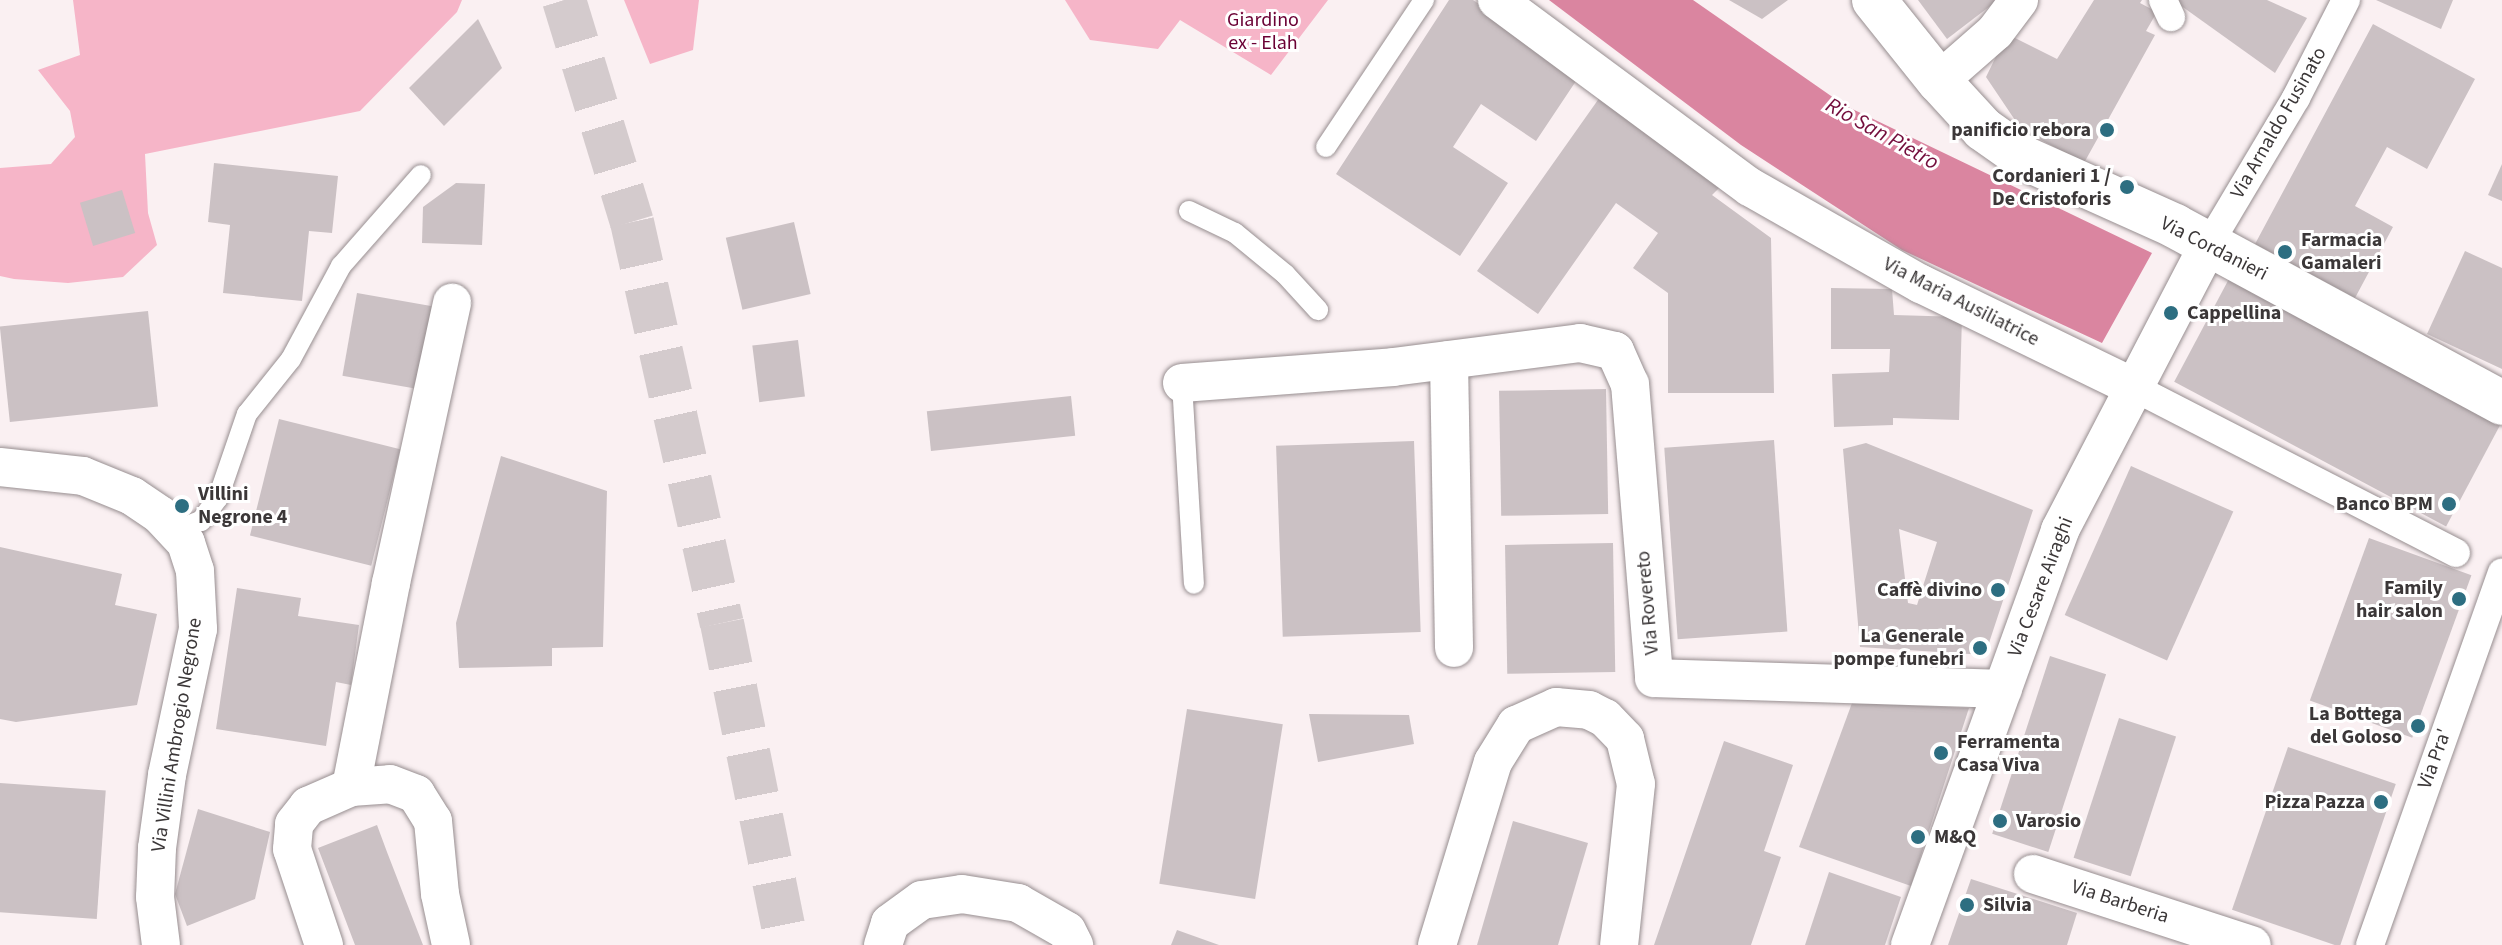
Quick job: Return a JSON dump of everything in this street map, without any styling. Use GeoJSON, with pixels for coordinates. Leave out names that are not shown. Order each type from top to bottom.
{"type":"FeatureCollection","features":[{"type":"Feature","properties":{"kind":"street","name":"Via Maria Ausiliatrice"},"geometry":{"type":"LineString","coordinates":[[1497,0],[1750,187],[1921,284],[2133,387],[2456,553]]}},
{"type":"Feature","properties":{"kind":"street","name":"Via Cordanieri"},"geometry":{"type":"LineString","coordinates":[[1874,0],[1939,81],[1983,129],[2024,158],[2209,244],[2502,403]]}},
{"type":"Feature","properties":{"kind":"street"},"geometry":{"type":"LineString","coordinates":[[1939,81],[1995,32],[2019,0]]}},
{"type":"Feature","properties":{"kind":"street","name":"Via Arnaldo Fusinato"},"geometry":{"type":"LineString","coordinates":[[2209,244],[2296,98],[2346,0]]}},
{"type":"Feature","properties":{"kind":"street","name":"Via Cesare Airaghi"},"geometry":{"type":"LineString","coordinates":[[1910,945],[2060,530],[2209,244]]}},
{"type":"Feature","properties":{"kind":"street"},"geometry":{"type":"LineString","coordinates":[[351,787],[391,583],[452,303]]}},
{"type":"Feature","properties":{"kind":"street","name":"Via Rovereto"},"geometry":{"type":"LineString","coordinates":[[1182,383],[1449,360],[1580,343],[1615,351],[1630,384],[1654,678],[2003,689]]}},
{"type":"Feature","properties":{"kind":"street"},"geometry":{"type":"LineString","coordinates":[[1449,360],[1454,648]]}},
{"type":"Feature","properties":{"kind":"street","name":"Via Villini Ambrogio Negrone"},"geometry":{"type":"LineString","coordinates":[[0,467],[83,476],[132,496],[177,530],[186,543],[195,571],[198,629],[167,775],[157,848],[155,897],[161,945]]}},
{"type":"Feature","properties":{"kind":"street","name":"Via Pra'"},"geometry":{"type":"LineString","coordinates":[[2370,945],[2502,573]]}},
{"type":"Feature","properties":{"kind":"street"},"geometry":{"type":"LineString","coordinates":[[1437,945],[1493,762],[1516,725],[1556,707],[1589,710],[1605,718],[1625,739],[1636,784],[1619,945]]}},
{"type":"Feature","properties":{"kind":"street"},"geometry":{"type":"LineString","coordinates":[[324,945],[292,849],[294,824],[308,806],[351,787],[390,784],[416,794],[433,821],[440,894],[451,945]]}},
{"type":"Feature","properties":{"kind":"street","name":"Via Barberia"},"geometry":{"type":"LineString","coordinates":[[2033,874],[2252,945]]}},
{"type":"Feature","properties":{"kind":"street"},"geometry":{"type":"LineString","coordinates":[[883,945],[890,923],[922,900],[962,894],[1018,903],[1067,931],[1074,945]]}},
{"type":"Feature","properties":{"kind":"lane"},"geometry":{"type":"LineString","coordinates":[[1326,147],[1424,0]]}},
{"type":"Feature","properties":{"kind":"lane"},"geometry":{"type":"LineString","coordinates":[[177,530],[201,521],[218,498],[247,414],[291,359],[341,266],[421,175]]}},
{"type":"Feature","properties":{"kind":"lane"},"geometry":{"type":"LineString","coordinates":[[1189,211],[1235,233],[1285,274],[1318,310]]}},
{"type":"Feature","properties":{"kind":"lane","name":"Via Rovereto"},"geometry":{"type":"LineString","coordinates":[[1182,383],[1194,584]]}},
{"type":"Feature","properties":{"kind":"green space"},"geometry":{"type":"Polygon","coordinates":[[[73,0],[462,0],[457,12],[360,111],[145,154],[148,213],[157,245],[123,277],[68,283],[0,276],[0,168],[51,164],[75,137],[70,111],[38,70],[80,55],[73,0]]]}},
{"type":"Feature","properties":{"kind":"green space"},"geometry":{"type":"Polygon","coordinates":[[[624,0],[699,0],[693,50],[650,64],[624,0]]]}},
{"type":"Feature","properties":{"kind":"green space","name":"Giardino ex - Elah"},"geometry":{"type":"Polygon","coordinates":[[[1065,0],[1328,0],[1271,75],[1180,20],[1158,49],[1090,40],[1065,0]]]}},
{"type":"Feature","properties":{"kind":"water","name":"Rio San Pietro"},"geometry":{"type":"Polygon","coordinates":[[[1549,0],[1693,0],[1844,105],[2152,253],[2102,343],[1902,250],[1741,145],[1549,0]]]}},
{"type":"Feature","properties":{"kind":"building"},"geometry":{"type":"Polygon","coordinates":[[[1449,0],[1473,0],[1582,72],[1536,141],[1481,104],[1453,147],[1508,183],[1460,256],[1336,174],[1449,0]]]}},
{"type":"Feature","properties":{"kind":"building"},"geometry":{"type":"Polygon","coordinates":[[[1729,0],[1788,0],[1762,19],[1729,0]]]}},
{"type":"Feature","properties":{"kind":"building"},"geometry":{"type":"Polygon","coordinates":[[[1918,0],[1998,0],[1947,39],[1918,0]]]}},
{"type":"Feature","properties":{"kind":"building"},"geometry":{"type":"Polygon","coordinates":[[[2094,0],[2142,0],[2140,3],[2157,12],[2146,31],[2155,35],[2084,163],[2021,129],[1986,77],[2007,34],[2057,59],[2094,0]]]}},
{"type":"Feature","properties":{"kind":"building"},"geometry":{"type":"Polygon","coordinates":[[[2173,0],[2267,0],[2307,18],[2275,73],[2173,0]]]}},
{"type":"Feature","properties":{"kind":"building"},"geometry":{"type":"Polygon","coordinates":[[[2376,0],[2453,0],[2441,29],[2376,0]]]}},
{"type":"Feature","properties":{"kind":"building"},"geometry":{"type":"Polygon","coordinates":[[[478,19],[502,68],[444,126],[409,88],[478,19]]]}},
{"type":"Feature","properties":{"kind":"building"},"geometry":{"type":"Polygon","coordinates":[[[2373,24],[2475,79],[2427,169],[2387,147],[2355,206],[2393,227],[2355,298],[2255,244],[2373,24]]]}},
{"type":"Feature","properties":{"kind":"building"},"geometry":{"type":"Polygon","coordinates":[[[1600,97],[1723,184],[1712,195],[1771,238],[1774,393],[1668,393],[1668,293],[1633,268],[1658,233],[1616,203],[1538,314],[1477,271],[1600,97]]]}},
{"type":"Feature","properties":{"kind":"building"},"geometry":{"type":"Polygon","coordinates":[[[214,163],[338,176],[332,233],[309,231],[302,301],[223,293],[230,225],[208,222],[214,163]]]}},
{"type":"Feature","properties":{"kind":"building"},"geometry":{"type":"Polygon","coordinates":[[[2502,164],[2502,201],[2488,195],[2502,164]]]}},
{"type":"Feature","properties":{"kind":"building"},"geometry":{"type":"Polygon","coordinates":[[[456,183],[485,184],[482,245],[422,243],[423,207],[456,183]]]}},
{"type":"Feature","properties":{"kind":"building"},"geometry":{"type":"Polygon","coordinates":[[[122,190],[135,233],[93,246],[80,203],[122,190]]]}},
{"type":"Feature","properties":{"kind":"building"},"geometry":{"type":"Polygon","coordinates":[[[794,222],[811,294],[742,310],[726,238],[794,222]]]}},
{"type":"Feature","properties":{"kind":"building"},"geometry":{"type":"Polygon","coordinates":[[[2465,251],[2502,268],[2502,369],[2427,334],[2465,251]]]}},
{"type":"Feature","properties":{"kind":"building"},"geometry":{"type":"Polygon","coordinates":[[[2231,275],[2502,419],[2446,526],[2174,382],[2231,275]]]}},
{"type":"Feature","properties":{"kind":"building"},"geometry":{"type":"Polygon","coordinates":[[[1831,288],[1892,289],[1894,315],[1962,317],[1959,420],[1893,418],[1893,425],[1834,427],[1832,374],[1889,372],[1890,349],[1831,349],[1831,288]]]}},
{"type":"Feature","properties":{"kind":"building"},"geometry":{"type":"Polygon","coordinates":[[[357,293],[434,307],[419,389],[342,376],[357,293]]]}},
{"type":"Feature","properties":{"kind":"building"},"geometry":{"type":"Polygon","coordinates":[[[148,311],[158,406],[10,422],[0,327],[148,311]]]}},
{"type":"Feature","properties":{"kind":"building"},"geometry":{"type":"Polygon","coordinates":[[[798,340],[805,397],[759,402],[752,346],[798,340]]]}},
{"type":"Feature","properties":{"kind":"building"},"geometry":{"type":"Polygon","coordinates":[[[1606,389],[1608,514],[1501,516],[1499,391],[1606,389]]]}},
{"type":"Feature","properties":{"kind":"building"},"geometry":{"type":"Polygon","coordinates":[[[1071,396],[1075,436],[931,451],[927,411],[1071,396]]]}},
{"type":"Feature","properties":{"kind":"building"},"geometry":{"type":"Polygon","coordinates":[[[279,419],[400,449],[371,566],[250,535],[279,419]]]}},
{"type":"Feature","properties":{"kind":"building"},"geometry":{"type":"Polygon","coordinates":[[[1774,440],[1787,632],[1678,639],[1664,448],[1774,440]]]}},
{"type":"Feature","properties":{"kind":"building"},"geometry":{"type":"Polygon","coordinates":[[[1414,441],[1421,632],[1283,637],[1276,446],[1414,441]]]}},
{"type":"Feature","properties":{"kind":"building"},"geometry":{"type":"Polygon","coordinates":[[[1866,443],[2033,510],[1985,655],[1860,647],[1843,449],[1866,443]],[[1899,529],[1908,603],[1917,605],[1937,542],[1899,529]]]}},
{"type":"Feature","properties":{"kind":"building"},"geometry":{"type":"Polygon","coordinates":[[[501,456],[607,491],[603,647],[552,648],[552,666],[459,668],[456,623],[501,456]]]}},
{"type":"Feature","properties":{"kind":"building"},"geometry":{"type":"Polygon","coordinates":[[[2131,466],[2233,512],[2167,660],[2065,615],[2131,466]]]}},
{"type":"Feature","properties":{"kind":"building"},"geometry":{"type":"Polygon","coordinates":[[[2369,538],[2471,575],[2412,738],[2310,701],[2369,538]]]}},
{"type":"Feature","properties":{"kind":"building"},"geometry":{"type":"Polygon","coordinates":[[[1613,543],[1615,672],[1507,674],[1505,545],[1613,543]]]}},
{"type":"Feature","properties":{"kind":"building"},"geometry":{"type":"Polygon","coordinates":[[[0,547],[122,574],[115,605],[157,614],[137,705],[16,722],[0,719],[0,547]]]}},
{"type":"Feature","properties":{"kind":"building"},"geometry":{"type":"Polygon","coordinates":[[[237,588],[301,598],[298,616],[359,625],[351,685],[336,682],[326,746],[216,729],[237,588]]]}},
{"type":"Feature","properties":{"kind":"building"},"geometry":{"type":"Polygon","coordinates":[[[2050,656],[2106,674],[2048,852],[1992,834],[2050,656]]]}},
{"type":"Feature","properties":{"kind":"building"},"geometry":{"type":"Polygon","coordinates":[[[1852,703],[1969,708],[1911,886],[1799,847],[1852,703]]]}},
{"type":"Feature","properties":{"kind":"building"},"geometry":{"type":"Polygon","coordinates":[[[1187,709],[1283,724],[1255,899],[1159,884],[1187,709]]]}},
{"type":"Feature","properties":{"kind":"building"},"geometry":{"type":"Polygon","coordinates":[[[1309,714],[1409,715],[1414,744],[1318,762],[1309,714]]]}},
{"type":"Feature","properties":{"kind":"building"},"geometry":{"type":"Polygon","coordinates":[[[2119,718],[2176,737],[2131,876],[2074,858],[2119,718]]]}},
{"type":"Feature","properties":{"kind":"building"},"geometry":{"type":"Polygon","coordinates":[[[1724,741],[1793,765],[1764,851],[1781,857],[1751,945],[1654,945],[1724,741]]]}},
{"type":"Feature","properties":{"kind":"building"},"geometry":{"type":"Polygon","coordinates":[[[2288,747],[2396,784],[2340,945],[2232,910],[2288,747]]]}},
{"type":"Feature","properties":{"kind":"building"},"geometry":{"type":"Polygon","coordinates":[[[0,783],[106,790],[97,919],[0,912],[0,783]]]}},
{"type":"Feature","properties":{"kind":"building"},"geometry":{"type":"Polygon","coordinates":[[[198,809],[270,832],[255,899],[187,926],[175,894],[198,809]]]}},
{"type":"Feature","properties":{"kind":"building"},"geometry":{"type":"Polygon","coordinates":[[[1513,821],[1588,843],[1558,945],[1477,945],[1513,821]]]}},
{"type":"Feature","properties":{"kind":"building"},"geometry":{"type":"Polygon","coordinates":[[[377,825],[423,945],[355,945],[318,848],[377,825]]]}},
{"type":"Feature","properties":{"kind":"building"},"geometry":{"type":"Polygon","coordinates":[[[1829,872],[1901,897],[1885,945],[1805,945],[1829,872]]]}},
{"type":"Feature","properties":{"kind":"building"},"geometry":{"type":"Polygon","coordinates":[[[1971,879],[2077,913],[2067,945],[1948,945],[1971,879]]]}},
{"type":"Feature","properties":{"kind":"building"},"geometry":{"type":"Polygon","coordinates":[[[1177,930],[1219,945],[1171,945],[1177,930]]]}},
{"type":"Feature","properties":{"kind":"tunnel"},"geometry":{"type":"LineString","coordinates":[[564,0],[632,222],[722,623],[787,945]]}},
{"type":"Feature","properties":{"kind":"place","name":"panificio rebora"},"geometry":{"type":"Point","coordinates":[2107,130]}},
{"type":"Feature","properties":{"kind":"place","name":"Cordanieri 1 / De Cristoforis"},"geometry":{"type":"Point","coordinates":[2127,187]}},
{"type":"Feature","properties":{"kind":"place","name":"Farmacia Gamaleri"},"geometry":{"type":"Point","coordinates":[2285,252]}},
{"type":"Feature","properties":{"kind":"place","name":"Cappellina"},"geometry":{"type":"Point","coordinates":[2171,313]}},
{"type":"Feature","properties":{"kind":"place","name":"Banco BPM"},"geometry":{"type":"Point","coordinates":[2449,504]}},
{"type":"Feature","properties":{"kind":"place","name":"Villini Negrone 4"},"geometry":{"type":"Point","coordinates":[182,506]}},
{"type":"Feature","properties":{"kind":"place","name":"Caffè divino"},"geometry":{"type":"Point","coordinates":[1998,590]}},
{"type":"Feature","properties":{"kind":"place","name":"Family hair salon"},"geometry":{"type":"Point","coordinates":[2459,599]}},
{"type":"Feature","properties":{"kind":"place","name":"La Generale pompe funebri"},"geometry":{"type":"Point","coordinates":[1980,648]}},
{"type":"Feature","properties":{"kind":"place","name":"La Bottega del Goloso"},"geometry":{"type":"Point","coordinates":[2418,726]}},
{"type":"Feature","properties":{"kind":"place","name":"Ferramenta Casa Viva"},"geometry":{"type":"Point","coordinates":[1941,753]}},
{"type":"Feature","properties":{"kind":"place","name":"Pizza Pazza"},"geometry":{"type":"Point","coordinates":[2381,802]}},
{"type":"Feature","properties":{"kind":"place","name":"Varosio"},"geometry":{"type":"Point","coordinates":[2000,821]}},
{"type":"Feature","properties":{"kind":"place","name":"M&Q"},"geometry":{"type":"Point","coordinates":[1918,837]}},
{"type":"Feature","properties":{"kind":"place","name":"Silvia"},"geometry":{"type":"Point","coordinates":[1967,905]}}]}
